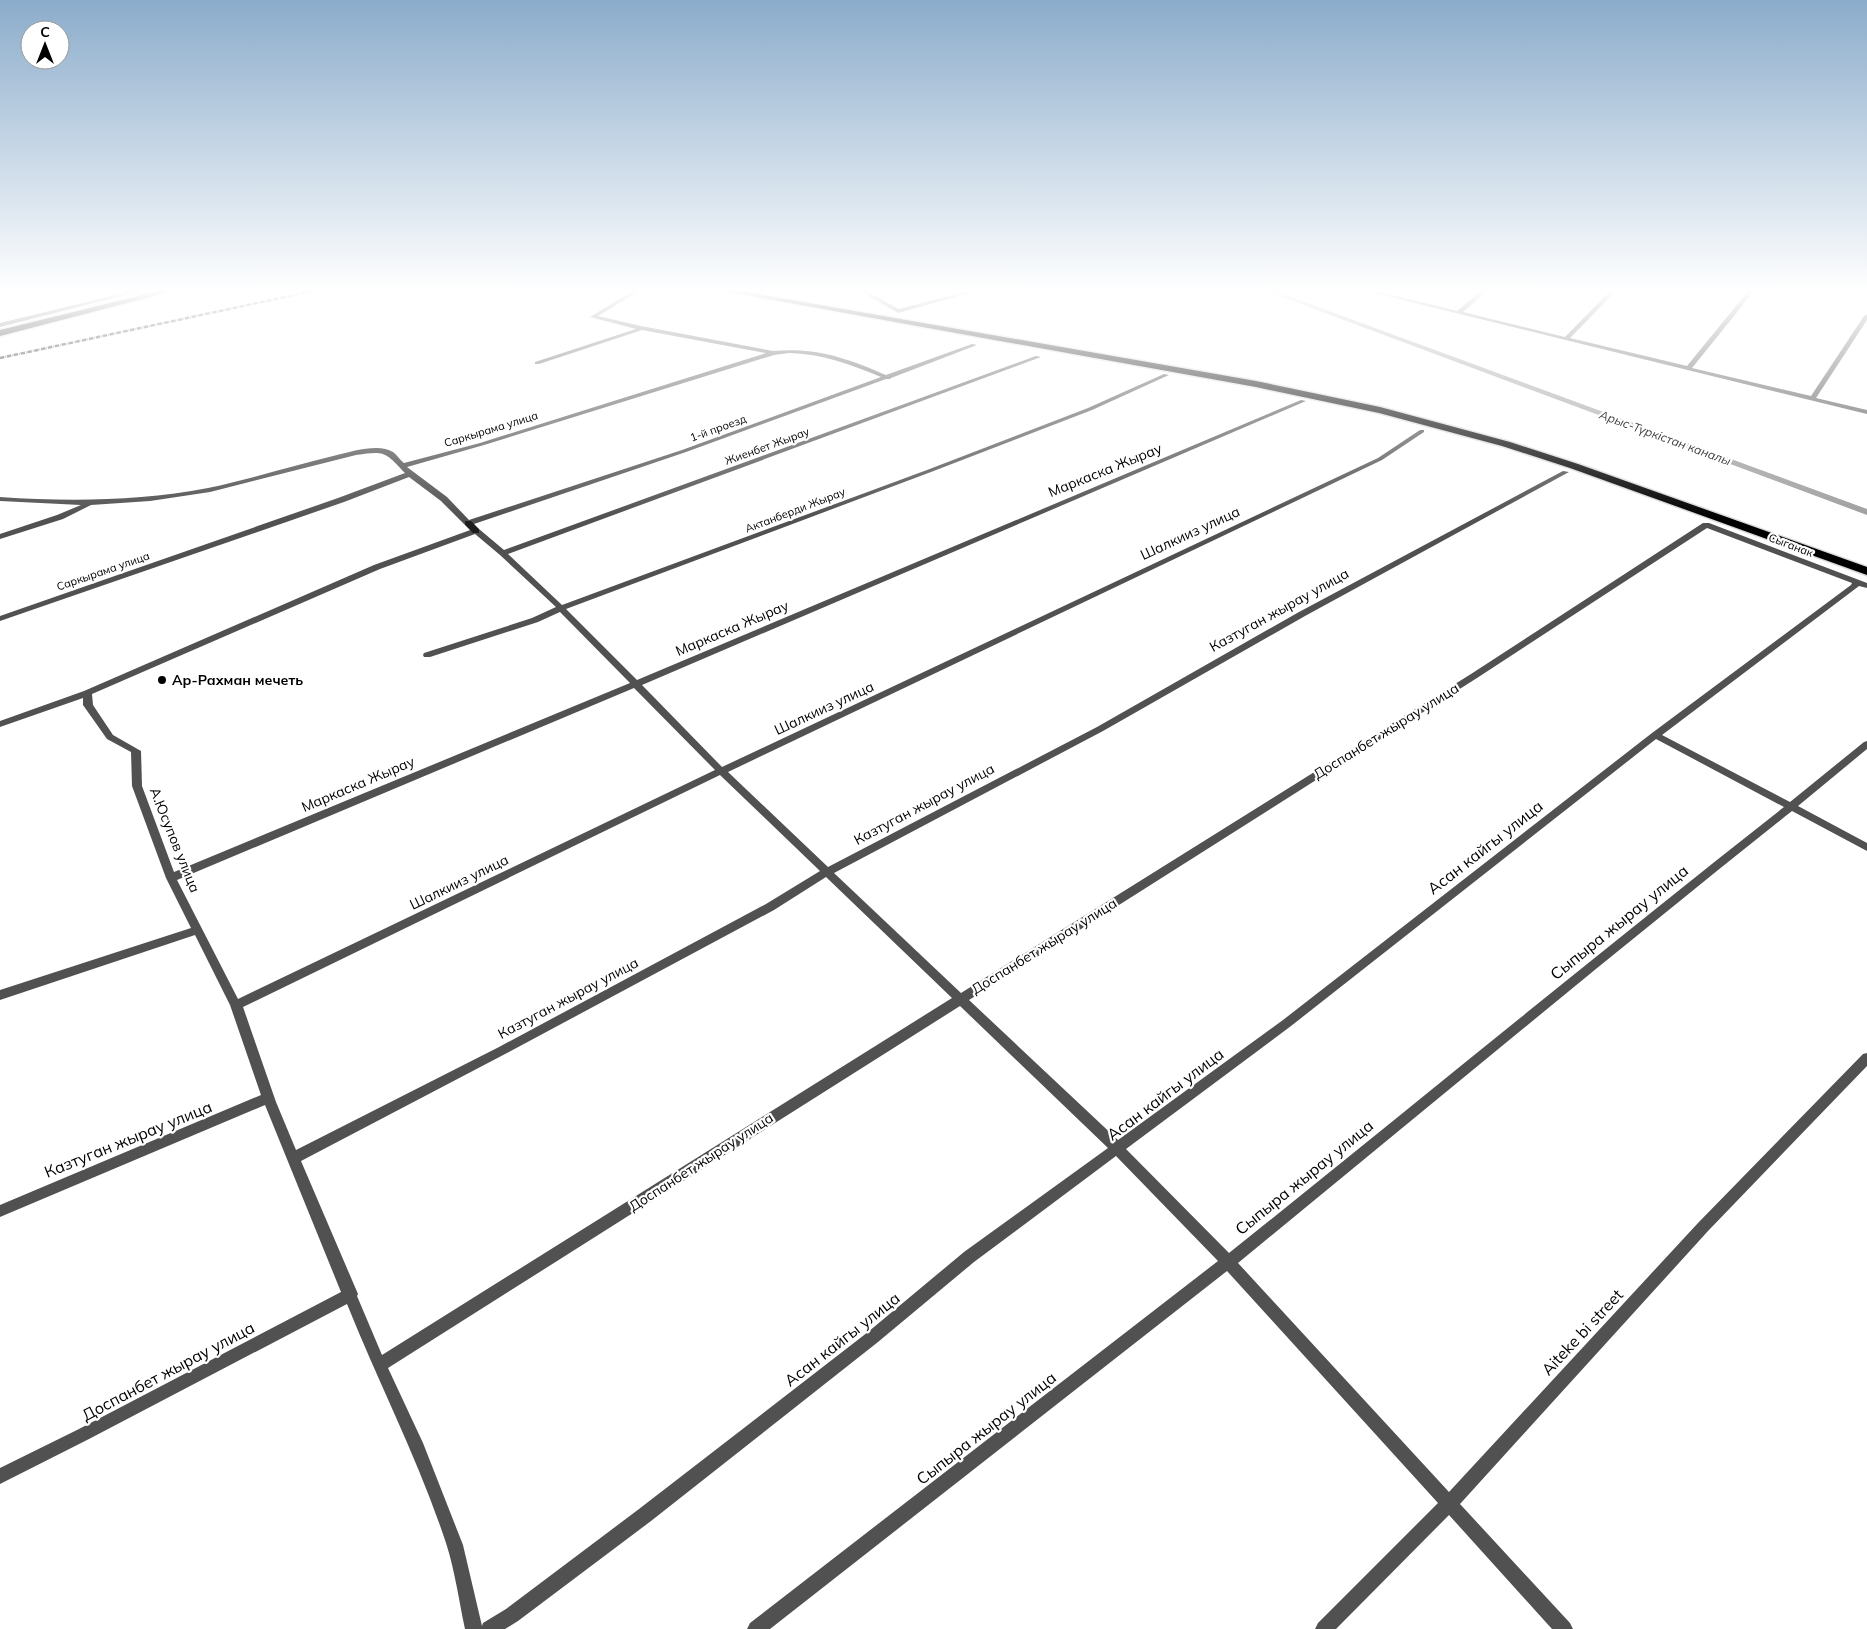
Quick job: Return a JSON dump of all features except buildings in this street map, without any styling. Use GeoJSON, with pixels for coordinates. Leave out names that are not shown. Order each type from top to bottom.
{"type":"FeatureCollection","features":[{"type":"Feature","properties":{"kind":"highway"},"geometry":{"type":"LineString","coordinates":[[1152,366],[1380,410],[1506,444],[1574,466],[1867,571]]}},
{"type":"Feature","properties":{"kind":"highway"},"geometry":{"type":"LineString","coordinates":[[1175,366],[1383,406],[1510,440],[1579,462],[1867,565]]}},
{"type":"Feature","properties":{"kind":"street","name":"Саркырама улица"},"geometry":{"type":"LineString","coordinates":[[402,466],[491,441],[731,366]]}},
{"type":"Feature","properties":{"kind":"street"},"geometry":{"type":"LineString","coordinates":[[860,366],[888,378]]}},
{"type":"Feature","properties":{"kind":"street","name":"1-й проезд"},"geometry":{"type":"LineString","coordinates":[[472,527],[919,366]]}},
{"type":"Feature","properties":{"kind":"street","name":"Жиенбет Жырау"},"geometry":{"type":"LineString","coordinates":[[503,553],[1013,366]]}},
{"type":"Feature","properties":{"kind":"street"},"geometry":{"type":"LineString","coordinates":[[1676,366],[1867,412]]}},
{"type":"Feature","properties":{"kind":"street"},"geometry":{"type":"LineString","coordinates":[[1812,399],[1834,366]]}},
{"type":"Feature","properties":{"kind":"street","name":"Актанберди Жырау"},"geometry":{"type":"LineString","coordinates":[[427,655],[535,620],[561,608],[929,472],[1090,409],[1166,375]]}},
{"type":"Feature","properties":{"kind":"street","name":"Маркаска Жырау"},"geometry":{"type":"LineString","coordinates":[[171,878],[1302,402]]}},
{"type":"Feature","properties":{"kind":"street","name":"Шалкииз улица"},"geometry":{"type":"LineString","coordinates":[[236,1005],[721,771],[1380,459],[1422,431]]}},
{"type":"Feature","properties":{"kind":"street"},"geometry":{"type":"LineString","coordinates":[[0,499],[50,504],[171,496],[238,484],[373,450],[390,453],[410,474],[444,499],[561,608],[721,771],[1118,1149],[1228,1262],[1564,1629]]}},
{"type":"Feature","properties":{"kind":"street","name":"Казтуган жырау улица"},"geometry":{"type":"LineString","coordinates":[[294,1158],[770,907],[827,872],[1100,729],[1302,614],[1565,472]]}},
{"type":"Feature","properties":{"kind":"street","name":"Саркырама улица"},"geometry":{"type":"LineString","coordinates":[[0,619],[341,500],[410,474]]}},
{"type":"Feature","properties":{"kind":"street"},"geometry":{"type":"LineString","coordinates":[[0,537],[60,517],[90,502]]}},
{"type":"Feature","properties":{"kind":"street","name":"Сыганак"},"geometry":{"type":"LineString","coordinates":[[1706,525],[1862,584]]}},
{"type":"Feature","properties":{"kind":"street","name":"Доспанбет жырау улица"},"geometry":{"type":"LineString","coordinates":[[379,1365],[1482,671],[1659,558],[1706,525]]}},
{"type":"Feature","properties":{"kind":"street"},"geometry":{"type":"LineString","coordinates":[[0,724],[87,693],[472,527]]}},
{"type":"Feature","properties":{"kind":"street","name":"Асан кайгы улица"},"geometry":{"type":"LineString","coordinates":[[489,1629],[512,1615],[645,1515],[873,1337],[969,1257],[1118,1149],[1348,976],[1655,735],[1855,586],[1862,584]]}},
{"type":"Feature","properties":{"kind":"street","name":"А.Юсупов улица"},"geometry":{"type":"LineString","coordinates":[[87,693],[88,706],[110,737],[136,751],[137,786],[171,878],[236,1005],[268,1098],[379,1365],[418,1448],[454,1545],[474,1629]]}},
{"type":"Feature","properties":{"kind":"street"},"geometry":{"type":"LineString","coordinates":[[1655,735],[1867,847]]}},
{"type":"Feature","properties":{"kind":"street","name":"Сыпыра жырау улица"},"geometry":{"type":"LineString","coordinates":[[756,1629],[1228,1262],[1509,1035],[1624,939],[1867,744]]}},
{"type":"Feature","properties":{"kind":"street"},"geometry":{"type":"LineString","coordinates":[[0,996],[198,930]]}},
{"type":"Feature","properties":{"kind":"street","name":"Aiteke bi street"},"geometry":{"type":"LineString","coordinates":[[1324,1629],[1449,1504],[1703,1227],[1867,1058]]}},
{"type":"Feature","properties":{"kind":"street","name":"Казтуган жырау улица"},"geometry":{"type":"LineString","coordinates":[[0,1211],[268,1098]]}},
{"type":"Feature","properties":{"kind":"street","name":"Доспанбет жырау улица"},"geometry":{"type":"LineString","coordinates":[[0,1476],[93,1430],[351,1294]]}},
{"type":"Feature","properties":{"kind":"waterway","name":"Арыс-Түркістан каналы"},"geometry":{"type":"LineString","coordinates":[[1472,366],[1867,512]]}},
{"type":"Feature","properties":{"kind":"place","name":"Ар-Рахман мечеть"},"geometry":{"type":"Point","coordinates":[162,680]}}]}
